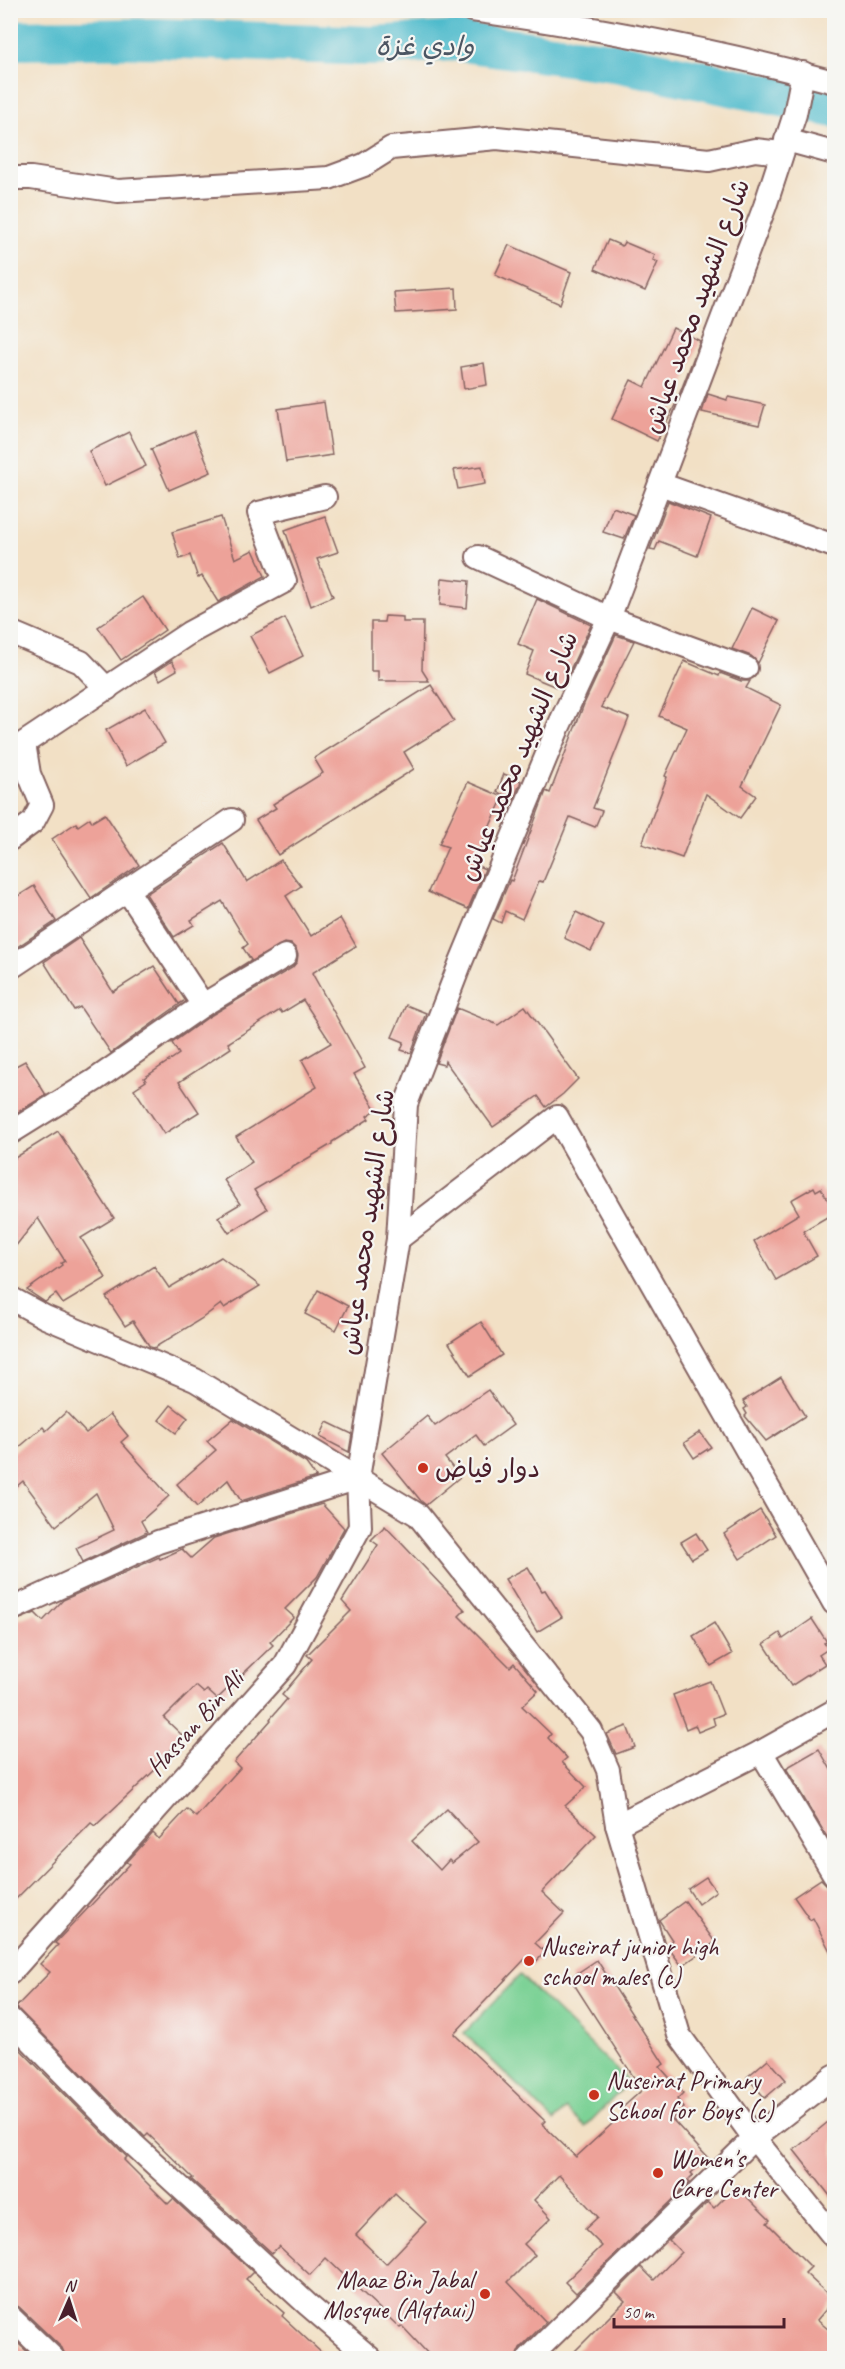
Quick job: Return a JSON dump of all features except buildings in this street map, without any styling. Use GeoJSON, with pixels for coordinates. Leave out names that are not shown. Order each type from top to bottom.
{"type":"FeatureCollection","features":[{"type":"Feature","properties":{"kind":"street"},"geometry":{"type":"LineString","coordinates":[[472,10],[566,24],[801,80],[834,82]]}},
{"type":"Feature","properties":{"kind":"street"},"geometry":{"type":"LineString","coordinates":[[566,24],[585,10]]}},
{"type":"Feature","properties":{"kind":"street","name":"شارع الشهيد محمد عياش"},"geometry":{"type":"LineString","coordinates":[[358,1478],[398,1239],[406,1104],[460,964],[558,728],[609,618],[765,206],[795,114],[801,80]]}},
{"type":"Feature","properties":{"kind":"street"},"geometry":{"type":"LineString","coordinates":[[10,178],[31,178],[118,191],[329,178],[364,165],[391,148],[498,138],[709,160],[784,146],[834,153]]}},
{"type":"Feature","properties":{"kind":"street"},"geometry":{"type":"LineString","coordinates":[[660,484],[834,546]]}},
{"type":"Feature","properties":{"kind":"street"},"geometry":{"type":"LineString","coordinates":[[10,839],[33,822],[42,806],[29,774],[24,743],[189,633],[285,581],[259,513],[325,497]]}},
{"type":"Feature","properties":{"kind":"street"},"geometry":{"type":"LineString","coordinates":[[478,557],[609,618],[746,668]]}},
{"type":"Feature","properties":{"kind":"street"},"geometry":{"type":"LineString","coordinates":[[10,632],[81,663],[107,689]]}},
{"type":"Feature","properties":{"kind":"street"},"geometry":{"type":"LineString","coordinates":[[10,968],[232,819]]}},
{"type":"Feature","properties":{"kind":"street"},"geometry":{"type":"LineString","coordinates":[[127,890],[203,1005]]}},
{"type":"Feature","properties":{"kind":"street"},"geometry":{"type":"LineString","coordinates":[[10,1133],[94,1080],[203,1005],[285,956]]}},
{"type":"Feature","properties":{"kind":"street"},"geometry":{"type":"LineString","coordinates":[[398,1239],[557,1116],[834,1603]]}},
{"type":"Feature","properties":{"kind":"street"},"geometry":{"type":"LineString","coordinates":[[10,1298],[45,1317],[195,1380],[418,1515],[591,1731],[608,1770],[617,1824],[679,2035],[754,2138],[834,2237]]}},
{"type":"Feature","properties":{"kind":"street"},"geometry":{"type":"LineString","coordinates":[[10,1610],[158,1542],[358,1478]]}},
{"type":"Feature","properties":{"kind":"street","name":"Hassan Bin Ali"},"geometry":{"type":"LineString","coordinates":[[10,1973],[285,1665],[360,1527],[358,1478]]}},
{"type":"Feature","properties":{"kind":"street"},"geometry":{"type":"LineString","coordinates":[[617,1824],[761,1752],[834,1711]]}},
{"type":"Feature","properties":{"kind":"street"},"geometry":{"type":"LineString","coordinates":[[761,1752],[834,1874]]}},
{"type":"Feature","properties":{"kind":"street"},"geometry":{"type":"LineString","coordinates":[[10,2019],[134,2144],[307,2304],[370,2358]]}},
{"type":"Feature","properties":{"kind":"street"},"geometry":{"type":"LineString","coordinates":[[529,2358],[754,2138],[834,2076]]}},
{"type":"Feature","properties":{"kind":"street"},"geometry":{"type":"LineString","coordinates":[[10,2318],[53,2358]]}},
{"type":"Feature","properties":{"kind":"green space"},"geometry":{"type":"Polygon","coordinates":[[[520,1975],[629,2082],[585,2127],[566,2109],[554,2121],[464,2033],[520,1975]]]}},
{"type":"Feature","properties":{"kind":"waterway","name":"وادي غزة"},"geometry":{"type":"LineString","coordinates":[[10,40],[155,38],[372,46],[454,41],[620,63],[834,108]]}},
{"type":"Feature","properties":{"kind":"place","name":"دوار فياض"},"geometry":{"type":"Point","coordinates":[423,1468]}},
{"type":"Feature","properties":{"kind":"place","name":"Nuseirat junior high school males (c)"},"geometry":{"type":"Point","coordinates":[529,1961]}},
{"type":"Feature","properties":{"kind":"place","name":"Nuseirat Primary School for Boys (c)"},"geometry":{"type":"Point","coordinates":[594,2095]}},
{"type":"Feature","properties":{"kind":"place","name":"Women's Care Center"},"geometry":{"type":"Point","coordinates":[658,2173]}},
{"type":"Feature","properties":{"kind":"place","name":"Maaz Bin Jabal Mosque (Alqtaui)"},"geometry":{"type":"Point","coordinates":[485,2294]}}]}
